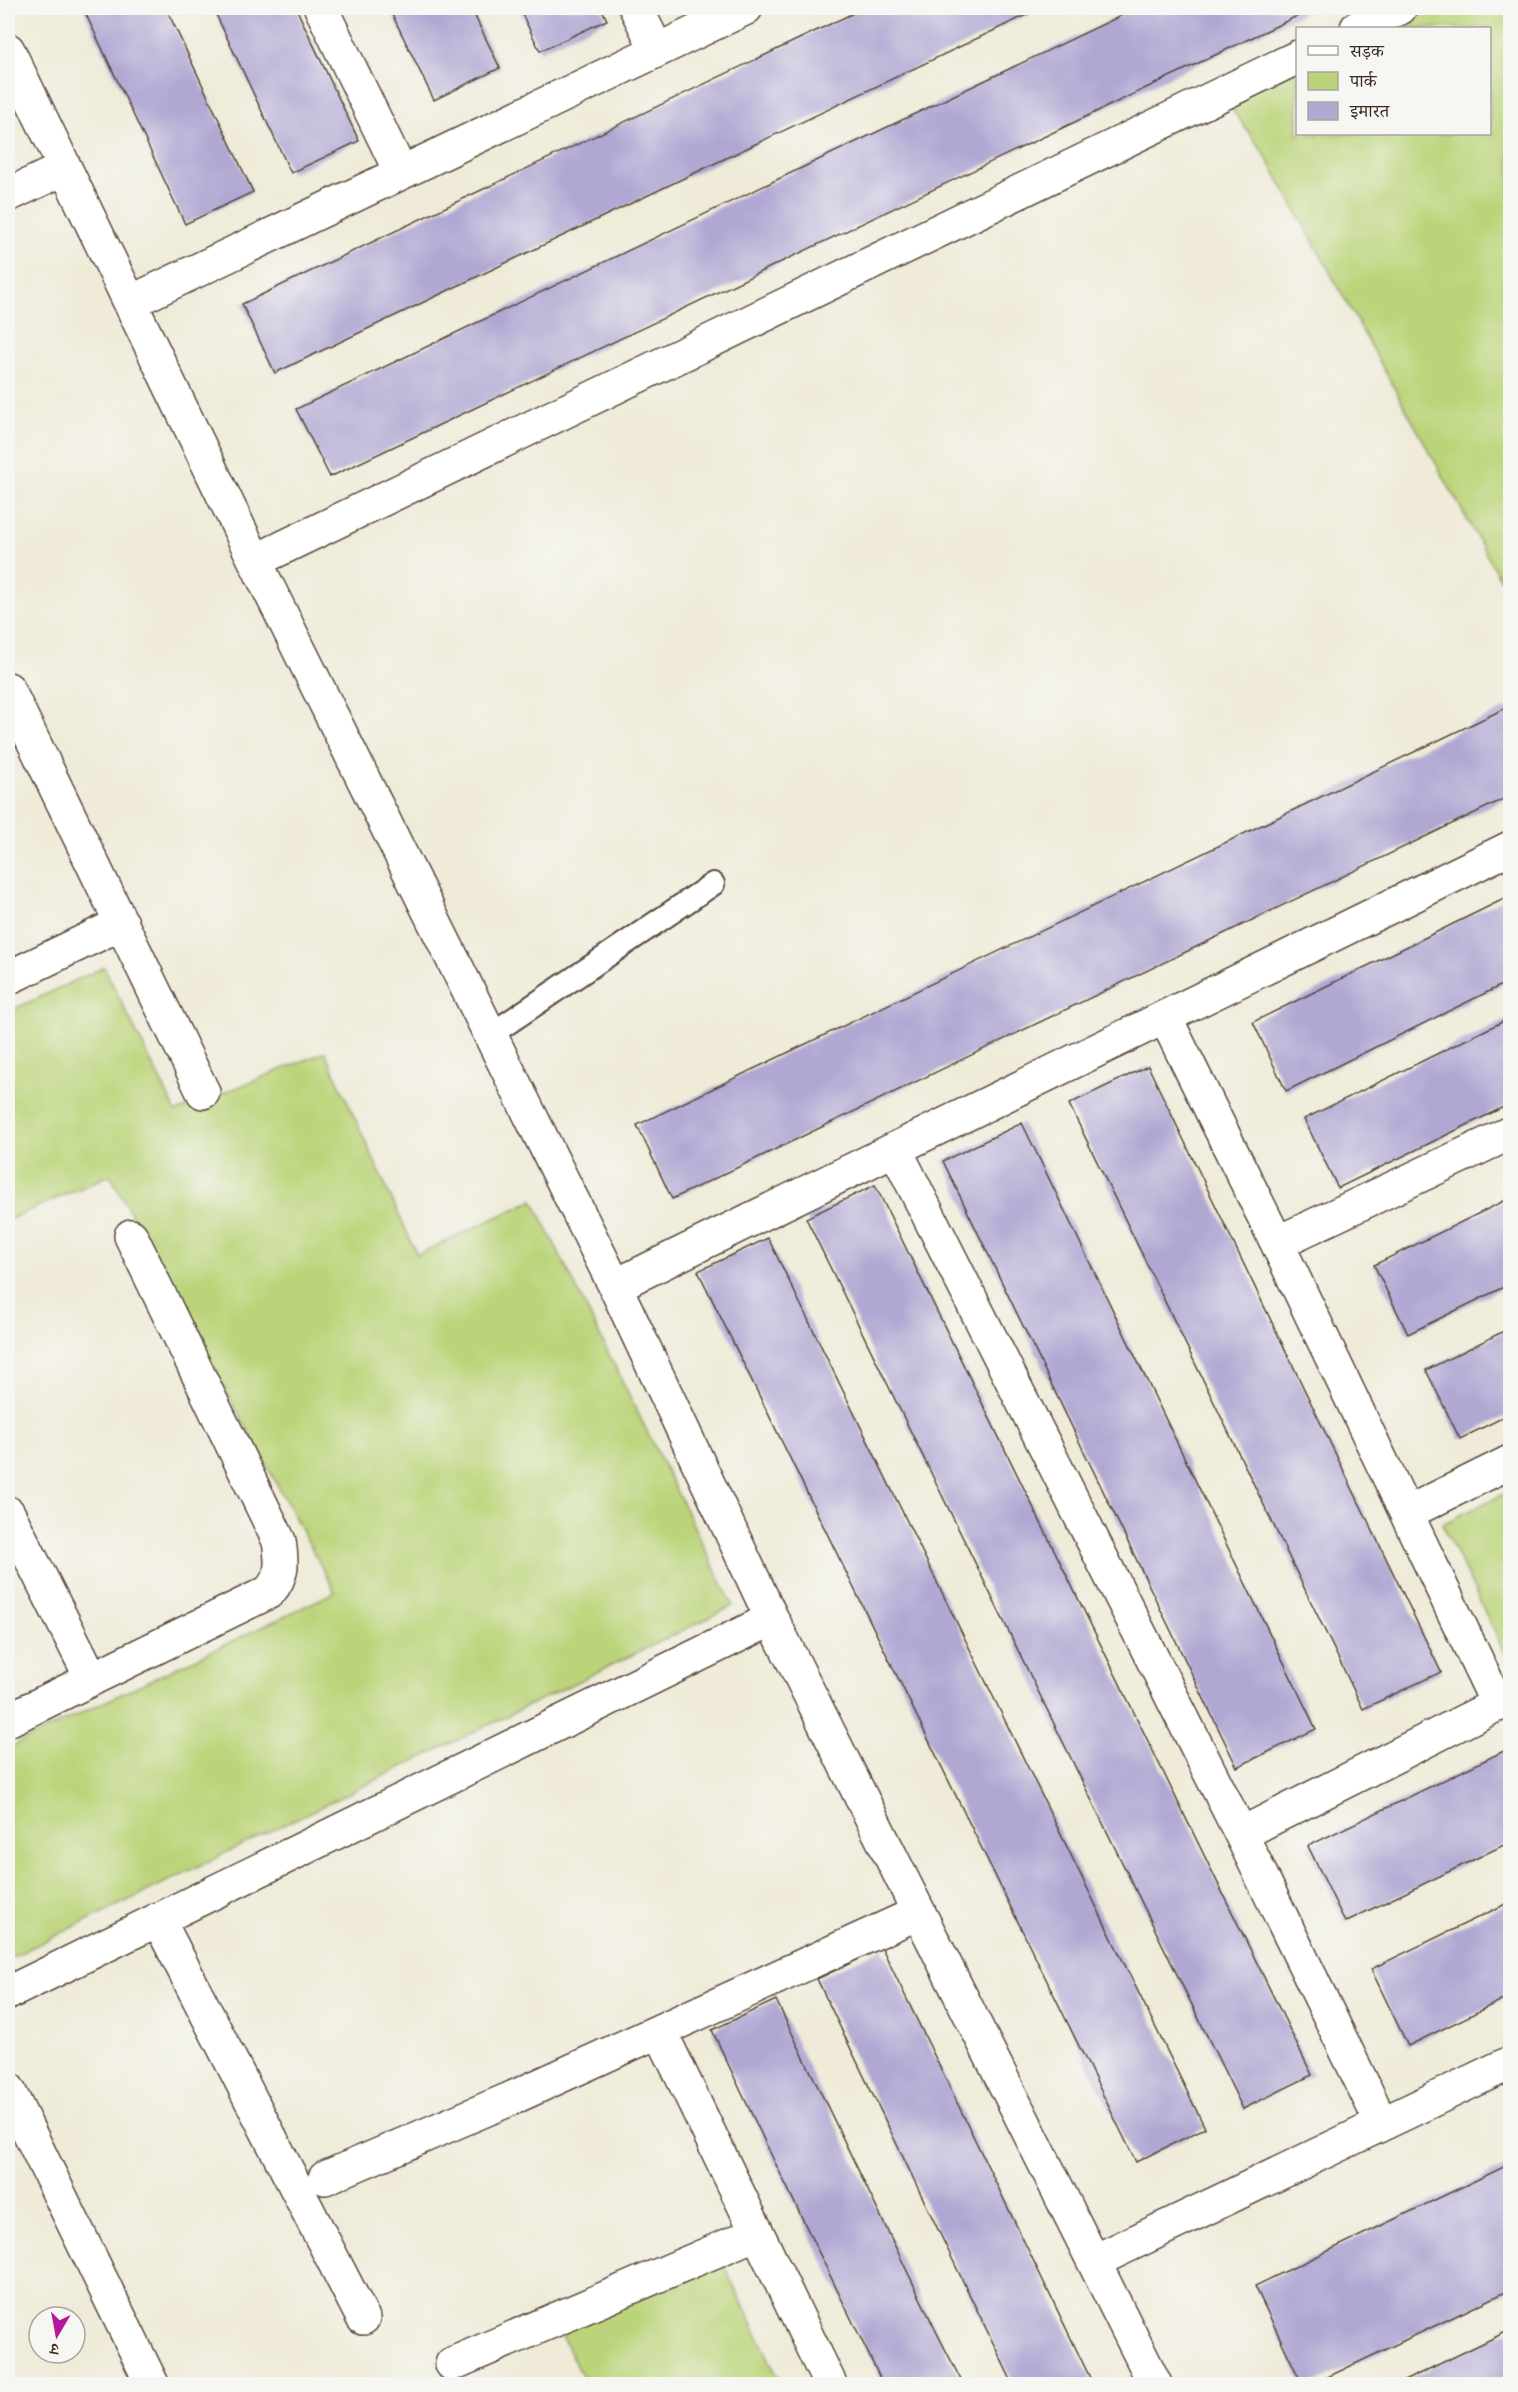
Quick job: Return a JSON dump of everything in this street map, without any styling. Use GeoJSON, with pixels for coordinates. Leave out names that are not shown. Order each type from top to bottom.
{"type":"FeatureCollection","features":[{"type":"Feature","properties":{"kind":"street"},"geometry":{"type":"LineString","coordinates":[[321,8],[401,173]]}},
{"type":"Feature","properties":{"kind":"street"},"geometry":{"type":"LineString","coordinates":[[636,8],[657,50]]}},
{"type":"Feature","properties":{"kind":"street"},"geometry":{"type":"LineString","coordinates":[[130,302],[746,8]]}},
{"type":"Feature","properties":{"kind":"street"},"geometry":{"type":"LineString","coordinates":[[1359,27],[1400,8]]}},
{"type":"Feature","properties":{"kind":"street"},"geometry":{"type":"LineString","coordinates":[[8,50],[255,561],[615,1286],[772,1619],[1155,2385]]}},
{"type":"Feature","properties":{"kind":"street"},"geometry":{"type":"LineString","coordinates":[[255,561],[1296,58]]}},
{"type":"Feature","properties":{"kind":"street"},"geometry":{"type":"LineString","coordinates":[[8,195],[64,168]]}},
{"type":"Feature","properties":{"kind":"street"},"geometry":{"type":"LineString","coordinates":[[8,689],[203,1092]]}},
{"type":"Feature","properties":{"kind":"street"},"geometry":{"type":"LineString","coordinates":[[615,1286],[1510,849]]}},
{"type":"Feature","properties":{"kind":"street"},"geometry":{"type":"LineString","coordinates":[[8,978],[122,923]]}},
{"type":"Feature","properties":{"kind":"street"},"geometry":{"type":"LineString","coordinates":[[1166,1017],[1407,1513],[1504,1701],[1241,1834]]}},
{"type":"Feature","properties":{"kind":"street"},"geometry":{"type":"LineString","coordinates":[[1277,1243],[1510,1133]]}},
{"type":"Feature","properties":{"kind":"street"},"geometry":{"type":"LineString","coordinates":[[894,1149],[1241,1834],[1382,2124]]}},
{"type":"Feature","properties":{"kind":"street"},"geometry":{"type":"LineString","coordinates":[[8,1720],[269,1592],[279,1581],[282,1562],[279,1541],[131,1236]]}},
{"type":"Feature","properties":{"kind":"street"},"geometry":{"type":"LineString","coordinates":[[1407,1513],[1510,1462]]}},
{"type":"Feature","properties":{"kind":"street"},"geometry":{"type":"LineString","coordinates":[[8,1513],[93,1679]]}},
{"type":"Feature","properties":{"kind":"street"},"geometry":{"type":"LineString","coordinates":[[8,1993],[772,1619]]}},
{"type":"Feature","properties":{"kind":"street"},"geometry":{"type":"LineString","coordinates":[[325,2178],[660,2031],[918,1913]]}},
{"type":"Feature","properties":{"kind":"street"},"geometry":{"type":"LineString","coordinates":[[158,1919],[363,2319]]}},
{"type":"Feature","properties":{"kind":"street"},"geometry":{"type":"LineString","coordinates":[[660,2031],[830,2385]]}},
{"type":"Feature","properties":{"kind":"street"},"geometry":{"type":"LineString","coordinates":[[1095,2261],[1510,2063]]}},
{"type":"Feature","properties":{"kind":"street"},"geometry":{"type":"LineString","coordinates":[[8,2089],[152,2385]]}},
{"type":"Feature","properties":{"kind":"street"},"geometry":{"type":"LineString","coordinates":[[452,2364],[757,2233]]}},
{"type":"Feature","properties":{"kind":"lane"},"geometry":{"type":"LineString","coordinates":[[490,1035],[713,884]]}},
{"type":"Feature","properties":{"kind":"green space"},"geometry":{"type":"Polygon","coordinates":[[[1400,8],[1510,8],[1510,597],[1265,155],[1221,94],[1296,57],[1296,135],[1491,135],[1491,27],[1359,27],[1400,8]]]}},
{"type":"Feature","properties":{"kind":"green space"},"geometry":{"type":"Polygon","coordinates":[[[104,967],[176,1112],[325,1052],[417,1255],[533,1200],[733,1606],[8,1959],[8,1748],[335,1592],[110,1175],[8,1220],[8,1012],[104,967]]]}},
{"type":"Feature","properties":{"kind":"green space"},"geometry":{"type":"Polygon","coordinates":[[[1510,1491],[1510,1664],[1442,1524],[1510,1491]]]}},
{"type":"Feature","properties":{"kind":"green space"},"geometry":{"type":"Polygon","coordinates":[[[721,2259],[781,2384],[585,2384],[561,2334],[721,2259]]]}},
{"type":"Feature","properties":{"kind":"building"},"geometry":{"type":"Polygon","coordinates":[[[83,8],[166,8],[253,192],[185,224],[83,8]]]}},
{"type":"Feature","properties":{"kind":"building"},"geometry":{"type":"Polygon","coordinates":[[[213,8],[296,8],[359,141],[291,173],[213,8]]]}},
{"type":"Feature","properties":{"kind":"building"},"geometry":{"type":"Polygon","coordinates":[[[389,8],[471,8],[500,68],[434,100],[389,8]]]}},
{"type":"Feature","properties":{"kind":"building"},"geometry":{"type":"Polygon","coordinates":[[[519,8],[601,8],[607,20],[540,51],[519,8]]]}},
{"type":"Feature","properties":{"kind":"building"},"geometry":{"type":"Polygon","coordinates":[[[864,8],[1041,8],[275,373],[242,304],[864,8]]]}},
{"type":"Feature","properties":{"kind":"building"},"geometry":{"type":"Polygon","coordinates":[[[1137,8],[1314,8],[330,477],[296,409],[1137,8]]]}},
{"type":"Feature","properties":{"kind":"building"},"geometry":{"type":"Polygon","coordinates":[[[1510,706],[1510,796],[672,1199],[637,1125],[1510,706]]]}},
{"type":"Feature","properties":{"kind":"building"},"geometry":{"type":"Polygon","coordinates":[[[1510,896],[1510,981],[1286,1091],[1253,1022],[1510,896]]]}},
{"type":"Feature","properties":{"kind":"building"},"geometry":{"type":"Polygon","coordinates":[[[1510,1018],[1510,1104],[1338,1188],[1304,1119],[1510,1018]]]}},
{"type":"Feature","properties":{"kind":"building"},"geometry":{"type":"Polygon","coordinates":[[[1148,1066],[1441,1672],[1363,1709],[1069,1104],[1148,1066]]]}},
{"type":"Feature","properties":{"kind":"building"},"geometry":{"type":"Polygon","coordinates":[[[1022,1123],[1316,1729],[1237,1767],[943,1161],[1022,1123]]]}},
{"type":"Feature","properties":{"kind":"building"},"geometry":{"type":"Polygon","coordinates":[[[875,1185],[1312,2075],[1243,2109],[806,1218],[875,1185]]]}},
{"type":"Feature","properties":{"kind":"building"},"geometry":{"type":"Polygon","coordinates":[[[1510,1198],[1510,1284],[1408,1334],[1374,1265],[1510,1198]]]}},
{"type":"Feature","properties":{"kind":"building"},"geometry":{"type":"Polygon","coordinates":[[[768,1238],[1205,2128],[1136,2162],[698,1271],[768,1238]]]}},
{"type":"Feature","properties":{"kind":"building"},"geometry":{"type":"Polygon","coordinates":[[[1510,1328],[1510,1414],[1460,1439],[1426,1370],[1510,1328]]]}},
{"type":"Feature","properties":{"kind":"building"},"geometry":{"type":"Polygon","coordinates":[[[1510,1748],[1510,1842],[1345,1922],[1308,1846],[1510,1748]]]}},
{"type":"Feature","properties":{"kind":"building"},"geometry":{"type":"Polygon","coordinates":[[[1510,1902],[1510,1996],[1408,2046],[1371,1969],[1510,1902]]]}},
{"type":"Feature","properties":{"kind":"building"},"geometry":{"type":"Polygon","coordinates":[[[882,1948],[1093,2384],[1013,2384],[960,2275],[817,1979],[882,1948]]]}},
{"type":"Feature","properties":{"kind":"building"},"geometry":{"type":"Polygon","coordinates":[[[776,2000],[963,2384],[883,2384],[765,2142],[712,2030],[776,2000]]]}},
{"type":"Feature","properties":{"kind":"building"},"geometry":{"type":"Polygon","coordinates":[[[1510,2164],[1510,2290],[1313,2384],[1302,2384],[1255,2286],[1510,2164]]]}},
{"type":"Feature","properties":{"kind":"building"},"geometry":{"type":"Polygon","coordinates":[[[1510,2330],[1510,2384],[1396,2384],[1402,2382],[1510,2330]]]}}]}
